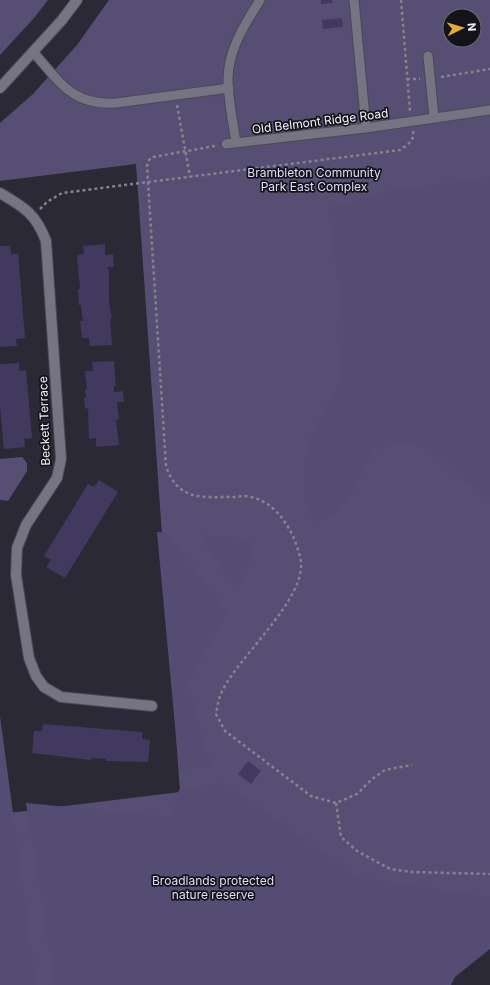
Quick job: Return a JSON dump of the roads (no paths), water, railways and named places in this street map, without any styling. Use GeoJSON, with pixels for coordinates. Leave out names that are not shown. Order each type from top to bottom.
{"type":"FeatureCollection","features":[{"type":"Feature","properties":{"kind":"street"},"geometry":{"type":"LineString","coordinates":[[0,88],[34,53],[77,0]]}},
{"type":"Feature","properties":{"kind":"street","name":"Beckett Terrace"},"geometry":{"type":"LineString","coordinates":[[0,193],[23,206],[33,216],[41,228],[46,241],[61,459],[57,478],[26,525],[17,548],[16,575],[29,658],[36,676],[44,687],[61,698],[152,706]]}},
{"type":"Feature","properties":{"kind":"lane"},"geometry":{"type":"LineString","coordinates":[[236,143],[229,88],[229,69],[238,37],[260,0]]}},
{"type":"Feature","properties":{"kind":"lane"},"geometry":{"type":"LineString","coordinates":[[354,0],[366,128]]}},
{"type":"Feature","properties":{"kind":"lane"},"geometry":{"type":"LineString","coordinates":[[34,53],[64,86],[85,100],[107,104],[229,88]]}},
{"type":"Feature","properties":{"kind":"lane"},"geometry":{"type":"LineString","coordinates":[[428,56],[434,118]]}},
{"type":"Feature","properties":{"kind":"lane","name":"Old Belmont Ridge Road"},"geometry":{"type":"LineString","coordinates":[[226,144],[366,128],[490,110]]}},
{"type":"Feature","properties":{"kind":"park label","name":"Brambleton Community Park East Complex"},"geometry":{"type":"Point","coordinates":[314,179]}},
{"type":"Feature","properties":{"kind":"park label","name":"Broadlands protected nature reserve"},"geometry":{"type":"Point","coordinates":[213,887]}}]}
